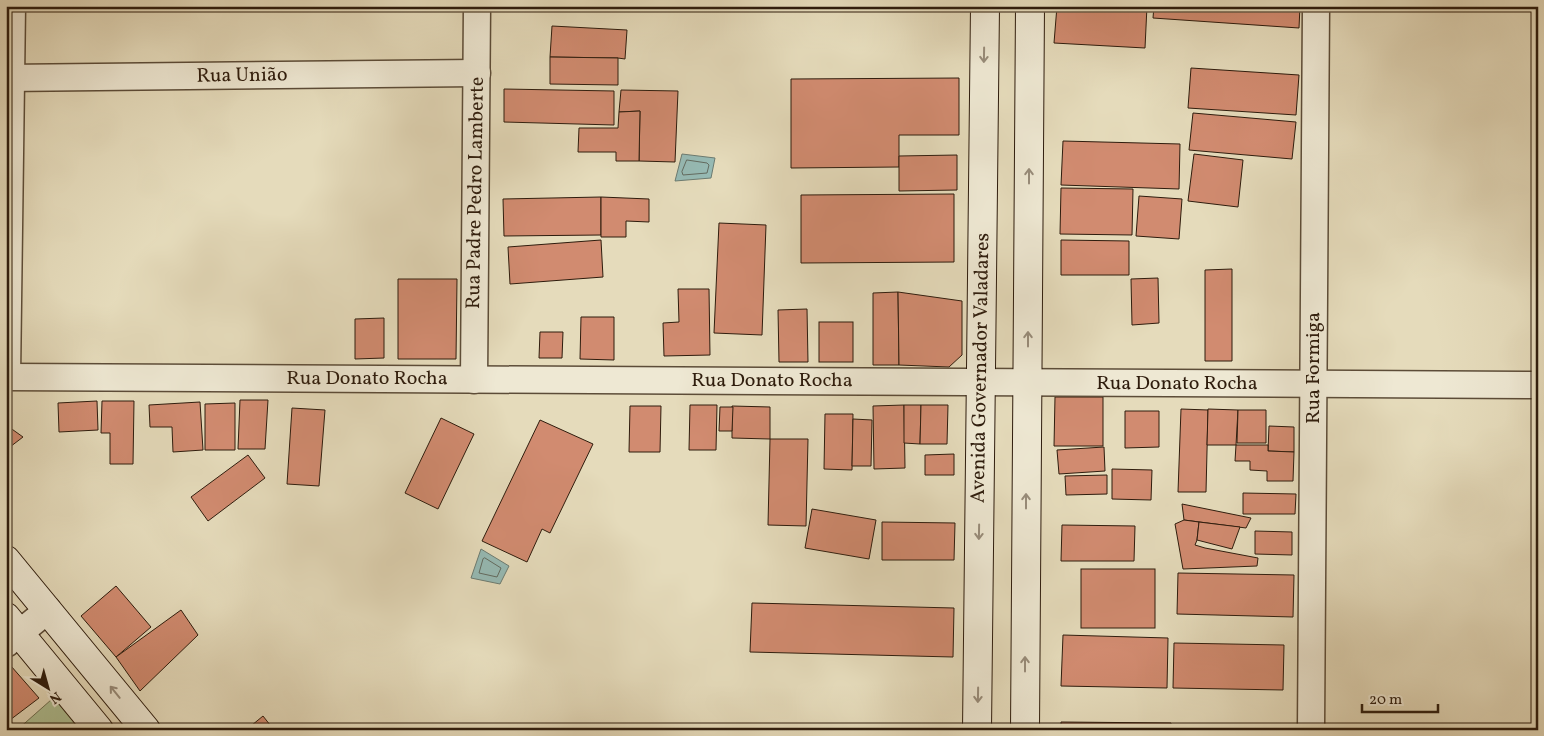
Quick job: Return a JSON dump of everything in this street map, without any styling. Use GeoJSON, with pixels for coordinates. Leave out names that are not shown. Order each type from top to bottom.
{"type":"FeatureCollection","features":[{"type":"Feature","properties":{"kind":"street"},"geometry":{"type":"LineString","coordinates":[[7,377],[9,78],[12,6]]}},
{"type":"Feature","properties":{"kind":"street","name":"Rua Padre Pedro Lamberte"},"geometry":{"type":"LineString","coordinates":[[474,380],[478,6]]}},
{"type":"Feature","properties":{"kind":"street","name":"Avenida Governador Valadares"},"geometry":{"type":"LineString","coordinates":[[977,730],[985,6]]}},
{"type":"Feature","properties":{"kind":"street"},"geometry":{"type":"LineString","coordinates":[[1025,730],[1030,6]]}},
{"type":"Feature","properties":{"kind":"street","name":"Rua Formiga"},"geometry":{"type":"LineString","coordinates":[[1311,730],[1316,6]]}},
{"type":"Feature","properties":{"kind":"street","name":"Rua União"},"geometry":{"type":"LineString","coordinates":[[9,78],[477,73]]}},
{"type":"Feature","properties":{"kind":"street","name":"Rua Donato Rocha"},"geometry":{"type":"LineString","coordinates":[[7,377],[1538,385]]}},
{"type":"Feature","properties":{"kind":"street"},"geometry":{"type":"LineString","coordinates":[[6,560],[146,730]]}},
{"type":"Feature","properties":{"kind":"street"},"geometry":{"type":"LineString","coordinates":[[48,610],[11,631],[99,730]]}},
{"type":"Feature","properties":{"kind":"green space"},"geometry":{"type":"Polygon","coordinates":[[[60,692],[91,730],[17,730],[60,692]]]}},
{"type":"Feature","properties":{"kind":"water"},"geometry":{"type":"Polygon","coordinates":[[[682,154],[715,158],[711,178],[675,181],[682,154]]]}},
{"type":"Feature","properties":{"kind":"water"},"geometry":{"type":"Polygon","coordinates":[[[481,549],[509,566],[500,584],[471,578],[481,549]]]}},
{"type":"Feature","properties":{"kind":"building"},"geometry":{"type":"Polygon","coordinates":[[[507,6],[555,6],[555,9],[507,10],[507,6]]]}},
{"type":"Feature","properties":{"kind":"building"},"geometry":{"type":"Polygon","coordinates":[[[1057,6],[1147,6],[1145,48],[1054,43],[1057,6]]]}},
{"type":"Feature","properties":{"kind":"building"},"geometry":{"type":"Polygon","coordinates":[[[1154,6],[1300,6],[1299,28],[1153,18],[1154,6]]]}},
{"type":"Feature","properties":{"kind":"building"},"geometry":{"type":"Polygon","coordinates":[[[552,26],[627,30],[625,59],[550,57],[552,26]]]}},
{"type":"Feature","properties":{"kind":"building"},"geometry":{"type":"Polygon","coordinates":[[[550,57],[618,58],[618,85],[550,84],[550,57]]]}},
{"type":"Feature","properties":{"kind":"building"},"geometry":{"type":"Polygon","coordinates":[[[1191,68],[1299,75],[1296,115],[1188,108],[1191,68]]]}},
{"type":"Feature","properties":{"kind":"building"},"geometry":{"type":"Polygon","coordinates":[[[959,78],[959,135],[899,135],[899,167],[791,168],[791,79],[959,78]]]}},
{"type":"Feature","properties":{"kind":"building"},"geometry":{"type":"Polygon","coordinates":[[[504,89],[614,91],[614,125],[504,122],[504,89]]]}},
{"type":"Feature","properties":{"kind":"building"},"geometry":{"type":"Polygon","coordinates":[[[621,90],[678,91],[675,162],[639,161],[640,111],[619,112],[621,90]]]}},
{"type":"Feature","properties":{"kind":"building"},"geometry":{"type":"Polygon","coordinates":[[[640,111],[639,161],[616,161],[616,152],[578,152],[579,128],[618,128],[619,112],[640,111]]]}},
{"type":"Feature","properties":{"kind":"building"},"geometry":{"type":"Polygon","coordinates":[[[1193,113],[1296,122],[1292,159],[1189,150],[1193,113]]]}},
{"type":"Feature","properties":{"kind":"building"},"geometry":{"type":"Polygon","coordinates":[[[1063,141],[1180,144],[1179,189],[1061,185],[1063,141]]]}},
{"type":"Feature","properties":{"kind":"building"},"geometry":{"type":"Polygon","coordinates":[[[1194,154],[1243,160],[1238,207],[1188,201],[1194,154]]]}},
{"type":"Feature","properties":{"kind":"building"},"geometry":{"type":"Polygon","coordinates":[[[957,155],[957,190],[899,191],[899,156],[957,155]]]}},
{"type":"Feature","properties":{"kind":"building"},"geometry":{"type":"Polygon","coordinates":[[[1061,188],[1133,189],[1132,235],[1060,234],[1061,188]]]}},
{"type":"Feature","properties":{"kind":"building"},"geometry":{"type":"Polygon","coordinates":[[[954,194],[954,262],[801,263],[801,195],[954,194]]]}},
{"type":"Feature","properties":{"kind":"building"},"geometry":{"type":"Polygon","coordinates":[[[1139,196],[1182,199],[1179,239],[1136,236],[1139,196]]]}},
{"type":"Feature","properties":{"kind":"building"},"geometry":{"type":"Polygon","coordinates":[[[601,197],[601,235],[504,236],[503,199],[601,197]]]}},
{"type":"Feature","properties":{"kind":"building"},"geometry":{"type":"Polygon","coordinates":[[[601,197],[649,199],[649,222],[626,221],[626,237],[601,237],[601,197]]]}},
{"type":"Feature","properties":{"kind":"building"},"geometry":{"type":"Polygon","coordinates":[[[719,223],[766,225],[762,335],[714,333],[719,223]]]}},
{"type":"Feature","properties":{"kind":"building"},"geometry":{"type":"Polygon","coordinates":[[[601,240],[603,277],[510,284],[508,247],[601,240]]]}},
{"type":"Feature","properties":{"kind":"building"},"geometry":{"type":"Polygon","coordinates":[[[1061,240],[1129,241],[1129,275],[1061,275],[1061,240]]]}},
{"type":"Feature","properties":{"kind":"building"},"geometry":{"type":"Polygon","coordinates":[[[1232,269],[1232,361],[1205,361],[1205,270],[1232,269]]]}},
{"type":"Feature","properties":{"kind":"building"},"geometry":{"type":"Polygon","coordinates":[[[1158,278],[1159,323],[1132,325],[1131,279],[1158,278]]]}},
{"type":"Feature","properties":{"kind":"building"},"geometry":{"type":"Polygon","coordinates":[[[398,279],[457,279],[456,359],[398,359],[398,279]]]}},
{"type":"Feature","properties":{"kind":"building"},"geometry":{"type":"Polygon","coordinates":[[[678,289],[709,289],[710,355],[664,356],[663,323],[679,322],[678,289]]]}},
{"type":"Feature","properties":{"kind":"building"},"geometry":{"type":"Polygon","coordinates":[[[898,292],[899,365],[873,365],[873,293],[898,292]]]}},
{"type":"Feature","properties":{"kind":"building"},"geometry":{"type":"Polygon","coordinates":[[[898,292],[962,301],[962,355],[949,367],[899,365],[898,292]]]}},
{"type":"Feature","properties":{"kind":"building"},"geometry":{"type":"Polygon","coordinates":[[[807,309],[808,362],[779,362],[778,310],[807,309]]]}},
{"type":"Feature","properties":{"kind":"building"},"geometry":{"type":"Polygon","coordinates":[[[581,317],[614,317],[614,360],[580,359],[581,317]]]}},
{"type":"Feature","properties":{"kind":"building"},"geometry":{"type":"Polygon","coordinates":[[[384,318],[384,358],[355,359],[355,319],[384,318]]]}},
{"type":"Feature","properties":{"kind":"building"},"geometry":{"type":"Polygon","coordinates":[[[819,322],[853,322],[853,362],[819,362],[819,322]]]}},
{"type":"Feature","properties":{"kind":"building"},"geometry":{"type":"Polygon","coordinates":[[[540,332],[563,332],[562,358],[539,358],[540,332]]]}},
{"type":"Feature","properties":{"kind":"building"},"geometry":{"type":"Polygon","coordinates":[[[6,396],[9,427],[23,437],[6,450],[6,396]]]}},
{"type":"Feature","properties":{"kind":"building"},"geometry":{"type":"Polygon","coordinates":[[[1055,397],[1103,397],[1103,446],[1054,446],[1055,397]]]}},
{"type":"Feature","properties":{"kind":"building"},"geometry":{"type":"Polygon","coordinates":[[[240,400],[268,400],[265,449],[238,449],[240,400]]]}},
{"type":"Feature","properties":{"kind":"building"},"geometry":{"type":"Polygon","coordinates":[[[97,401],[98,430],[59,432],[58,403],[97,401]]]}},
{"type":"Feature","properties":{"kind":"building"},"geometry":{"type":"Polygon","coordinates":[[[102,401],[134,401],[133,464],[110,464],[110,433],[101,433],[102,401]]]}},
{"type":"Feature","properties":{"kind":"building"},"geometry":{"type":"Polygon","coordinates":[[[200,402],[203,450],[173,452],[172,427],[150,427],[149,405],[200,402]]]}},
{"type":"Feature","properties":{"kind":"building"},"geometry":{"type":"Polygon","coordinates":[[[235,403],[235,450],[205,450],[205,404],[235,403]]]}},
{"type":"Feature","properties":{"kind":"building"},"geometry":{"type":"Polygon","coordinates":[[[690,405],[717,405],[716,450],[689,450],[690,405]]]}},
{"type":"Feature","properties":{"kind":"building"},"geometry":{"type":"Polygon","coordinates":[[[904,405],[905,468],[874,469],[873,406],[904,405]]]}},
{"type":"Feature","properties":{"kind":"building"},"geometry":{"type":"Polygon","coordinates":[[[904,405],[921,405],[920,444],[904,443],[904,405]]]}},
{"type":"Feature","properties":{"kind":"building"},"geometry":{"type":"Polygon","coordinates":[[[921,405],[948,405],[947,444],[920,444],[921,405]]]}},
{"type":"Feature","properties":{"kind":"building"},"geometry":{"type":"Polygon","coordinates":[[[630,406],[661,406],[660,452],[629,452],[630,406]]]}},
{"type":"Feature","properties":{"kind":"building"},"geometry":{"type":"Polygon","coordinates":[[[732,406],[770,407],[770,439],[732,438],[732,406]]]}},
{"type":"Feature","properties":{"kind":"building"},"geometry":{"type":"Polygon","coordinates":[[[720,407],[733,407],[732,431],[719,431],[720,407]]]}},
{"type":"Feature","properties":{"kind":"building"},"geometry":{"type":"Polygon","coordinates":[[[292,408],[325,410],[319,486],[287,484],[292,408]]]}},
{"type":"Feature","properties":{"kind":"building"},"geometry":{"type":"Polygon","coordinates":[[[1181,409],[1208,410],[1206,492],[1178,492],[1181,409]]]}},
{"type":"Feature","properties":{"kind":"building"},"geometry":{"type":"Polygon","coordinates":[[[1208,409],[1238,410],[1236,445],[1207,445],[1208,409]]]}},
{"type":"Feature","properties":{"kind":"building"},"geometry":{"type":"Polygon","coordinates":[[[1238,410],[1266,410],[1266,443],[1237,443],[1238,410]]]}},
{"type":"Feature","properties":{"kind":"building"},"geometry":{"type":"Polygon","coordinates":[[[1125,411],[1159,411],[1159,447],[1125,448],[1125,411]]]}},
{"type":"Feature","properties":{"kind":"building"},"geometry":{"type":"Polygon","coordinates":[[[825,414],[853,414],[852,470],[824,469],[825,414]]]}},
{"type":"Feature","properties":{"kind":"building"},"geometry":{"type":"Polygon","coordinates":[[[441,418],[474,434],[438,509],[405,493],[441,418]]]}},
{"type":"Feature","properties":{"kind":"building"},"geometry":{"type":"Polygon","coordinates":[[[853,419],[872,420],[871,466],[852,466],[853,419]]]}},
{"type":"Feature","properties":{"kind":"building"},"geometry":{"type":"Polygon","coordinates":[[[540,420],[593,444],[550,533],[542,529],[527,562],[482,541],[540,420]]]}},
{"type":"Feature","properties":{"kind":"building"},"geometry":{"type":"Polygon","coordinates":[[[1269,426],[1294,427],[1294,452],[1268,451],[1269,426]]]}},
{"type":"Feature","properties":{"kind":"building"},"geometry":{"type":"Polygon","coordinates":[[[770,439],[808,439],[806,526],[768,525],[770,439]]]}},
{"type":"Feature","properties":{"kind":"building"},"geometry":{"type":"Polygon","coordinates":[[[1236,445],[1268,445],[1268,451],[1294,452],[1293,481],[1267,481],[1267,471],[1250,470],[1250,461],[1235,461],[1236,445]]]}},
{"type":"Feature","properties":{"kind":"building"},"geometry":{"type":"Polygon","coordinates":[[[1104,447],[1105,471],[1059,474],[1057,450],[1104,447]]]}},
{"type":"Feature","properties":{"kind":"building"},"geometry":{"type":"Polygon","coordinates":[[[954,454],[954,475],[925,475],[925,455],[954,454]]]}},
{"type":"Feature","properties":{"kind":"building"},"geometry":{"type":"Polygon","coordinates":[[[248,455],[265,478],[208,521],[191,497],[248,455]]]}},
{"type":"Feature","properties":{"kind":"building"},"geometry":{"type":"Polygon","coordinates":[[[1112,469],[1152,470],[1151,500],[1112,499],[1112,469]]]}},
{"type":"Feature","properties":{"kind":"building"},"geometry":{"type":"Polygon","coordinates":[[[1107,475],[1107,494],[1066,495],[1065,476],[1107,475]]]}},
{"type":"Feature","properties":{"kind":"building"},"geometry":{"type":"Polygon","coordinates":[[[1243,493],[1296,494],[1295,514],[1243,514],[1243,493]]]}},
{"type":"Feature","properties":{"kind":"building"},"geometry":{"type":"Polygon","coordinates":[[[1182,504],[1251,518],[1246,528],[1184,520],[1182,504]]]}},
{"type":"Feature","properties":{"kind":"building"},"geometry":{"type":"Polygon","coordinates":[[[812,509],[876,520],[869,559],[805,548],[812,509]]]}},
{"type":"Feature","properties":{"kind":"building"},"geometry":{"type":"Polygon","coordinates":[[[1184,520],[1199,522],[1195,545],[1258,558],[1257,566],[1183,569],[1175,524],[1184,520]]]}},
{"type":"Feature","properties":{"kind":"building"},"geometry":{"type":"Polygon","coordinates":[[[882,522],[955,523],[954,560],[882,560],[882,522]]]}},
{"type":"Feature","properties":{"kind":"building"},"geometry":{"type":"Polygon","coordinates":[[[1199,522],[1240,527],[1232,549],[1197,540],[1199,522]]]}},
{"type":"Feature","properties":{"kind":"building"},"geometry":{"type":"Polygon","coordinates":[[[1062,525],[1135,526],[1134,561],[1061,561],[1062,525]]]}},
{"type":"Feature","properties":{"kind":"building"},"geometry":{"type":"Polygon","coordinates":[[[1255,531],[1292,532],[1292,555],[1255,554],[1255,531]]]}},
{"type":"Feature","properties":{"kind":"building"},"geometry":{"type":"Polygon","coordinates":[[[1081,569],[1155,569],[1155,628],[1081,628],[1081,569]]]}},
{"type":"Feature","properties":{"kind":"building"},"geometry":{"type":"Polygon","coordinates":[[[1178,573],[1294,575],[1293,617],[1177,614],[1178,573]]]}},
{"type":"Feature","properties":{"kind":"building"},"geometry":{"type":"Polygon","coordinates":[[[116,586],[151,627],[116,657],[81,616],[116,586]]]}},
{"type":"Feature","properties":{"kind":"building"},"geometry":{"type":"Polygon","coordinates":[[[752,603],[954,608],[953,657],[750,652],[752,603]]]}},
{"type":"Feature","properties":{"kind":"building"},"geometry":{"type":"Polygon","coordinates":[[[181,610],[198,635],[140,691],[116,657],[181,610]]]}},
{"type":"Feature","properties":{"kind":"building"},"geometry":{"type":"Polygon","coordinates":[[[1063,635],[1168,638],[1167,688],[1061,686],[1063,635]]]}},
{"type":"Feature","properties":{"kind":"building"},"geometry":{"type":"Polygon","coordinates":[[[1174,643],[1284,645],[1283,690],[1173,688],[1174,643]]]}},
{"type":"Feature","properties":{"kind":"building"},"geometry":{"type":"Polygon","coordinates":[[[11,666],[39,698],[6,723],[6,670],[11,666]]]}},
{"type":"Feature","properties":{"kind":"building"},"geometry":{"type":"Polygon","coordinates":[[[263,716],[274,730],[246,730],[263,716]]]}},
{"type":"Feature","properties":{"kind":"building"},"geometry":{"type":"Polygon","coordinates":[[[1061,722],[1171,723],[1171,730],[1061,730],[1061,722]]]}},
{"type":"Feature","properties":{"kind":"building"},"geometry":{"type":"Polygon","coordinates":[[[1292,728],[1292,730],[1178,730],[1178,729],[1292,728]]]}}]}
